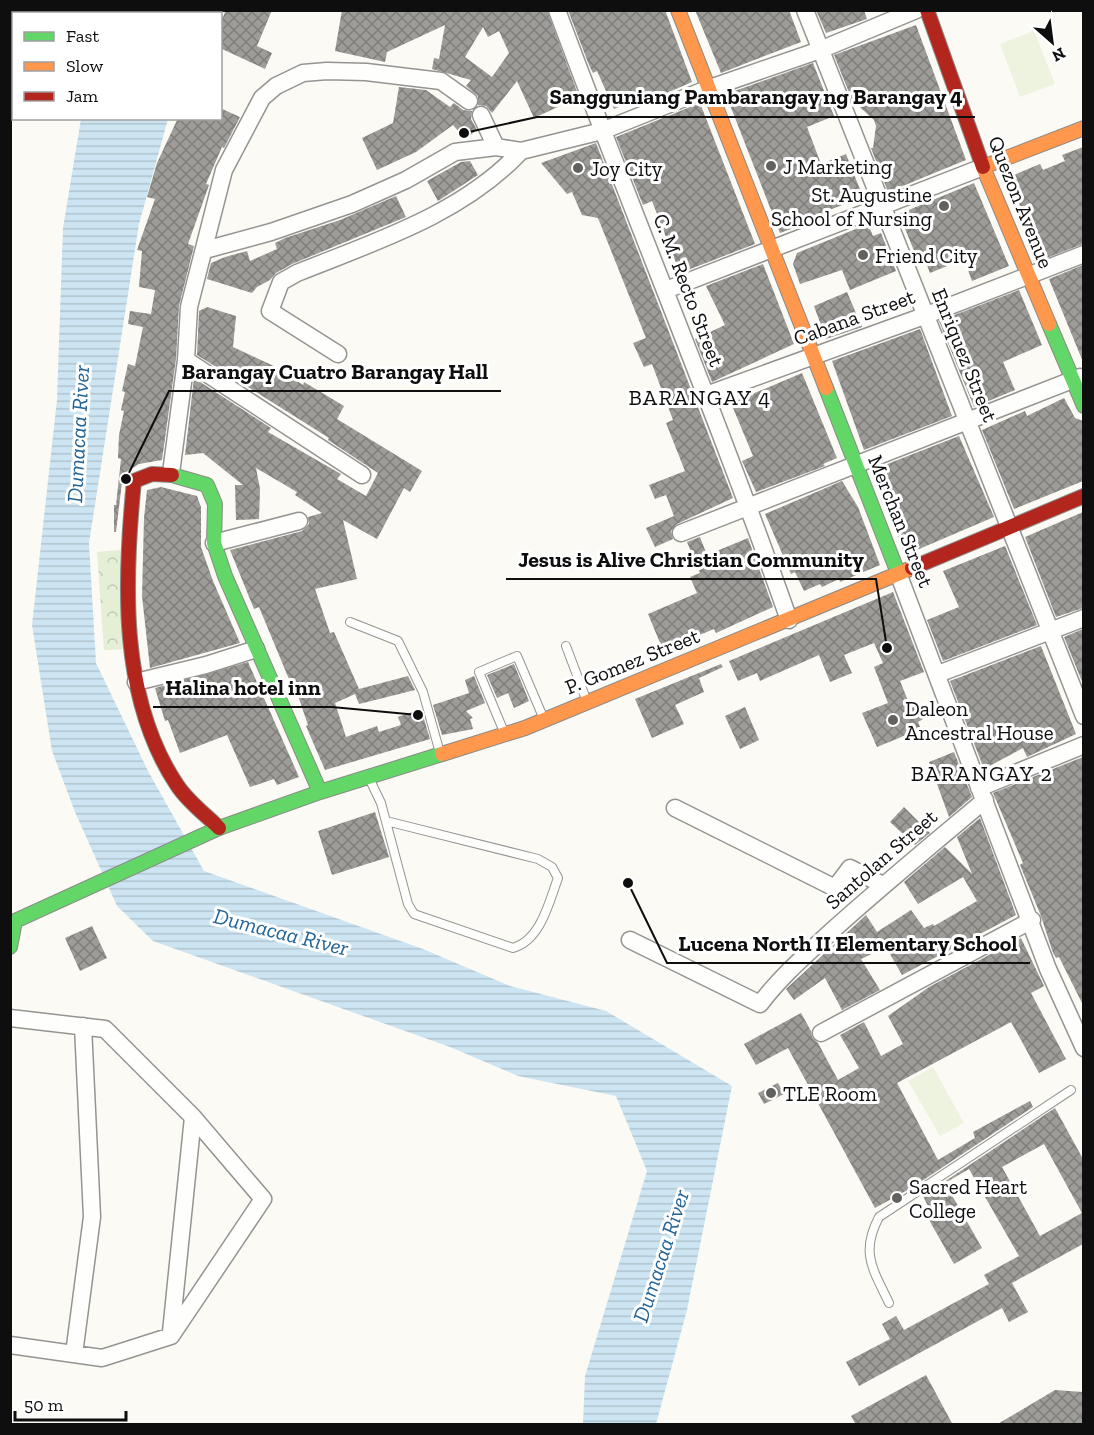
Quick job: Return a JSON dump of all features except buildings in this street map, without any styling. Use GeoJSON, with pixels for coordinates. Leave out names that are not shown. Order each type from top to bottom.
{"type":"FeatureCollection","features":[{"type":"Feature","properties":{"kind":"main road","name":"Merchan Street"},"geometry":{"type":"LineString","coordinates":[[678,10],[853,465],[897,573]]}},
{"type":"Feature","properties":{"kind":"main road","name":"Quezon Avenue"},"geometry":{"type":"LineString","coordinates":[[927,10],[983,167],[1028,276],[1078,378],[1083,406]]}},
{"type":"Feature","properties":{"kind":"main road"},"geometry":{"type":"LineString","coordinates":[[983,167],[1083,128]]}},
{"type":"Feature","properties":{"kind":"main road"},"geometry":{"type":"LineString","coordinates":[[219,828],[177,786],[157,748],[136,682],[128,614],[128,550],[134,481],[141,476],[171,473],[207,485],[215,504],[214,543],[225,576],[320,792]]}},
{"type":"Feature","properties":{"kind":"main road","name":"P. Gomez Street"},"geometry":{"type":"LineString","coordinates":[[13,918],[219,828],[320,792],[505,735],[789,620],[1083,496]]}},
{"type":"Feature","properties":{"kind":"main road"},"geometry":{"type":"LineString","coordinates":[[10,947],[13,918]]}},
{"type":"Feature","properties":{"kind":"street","name":"C. M. Recto Street"},"geometry":{"type":"LineString","coordinates":[[557,10],[749,506],[789,620]]}},
{"type":"Feature","properties":{"kind":"street","name":"Enriquez Street"},"geometry":{"type":"LineString","coordinates":[[806,10],[924,316],[968,421],[1008,529],[1083,716]]}},
{"type":"Feature","properties":{"kind":"street"},"geometry":{"type":"LineString","coordinates":[[205,250],[271,232],[352,204],[406,180],[454,152],[496,147],[521,151],[602,131],[707,89],[820,50],[916,10]]}},
{"type":"Feature","properties":{"kind":"street"},"geometry":{"type":"LineString","coordinates":[[171,473],[186,360],[189,307],[224,170],[262,98],[276,86],[303,73],[366,72],[441,81],[469,101]]}},
{"type":"Feature","properties":{"kind":"street"},"geometry":{"type":"LineString","coordinates":[[481,115],[496,147]]}},
{"type":"Feature","properties":{"kind":"street"},"geometry":{"type":"LineString","coordinates":[[338,354],[270,311],[281,282],[297,273],[436,214],[508,166],[521,151]]}},
{"type":"Feature","properties":{"kind":"street"},"geometry":{"type":"LineString","coordinates":[[666,290],[983,167]]}},
{"type":"Feature","properties":{"kind":"street","name":"Cabana Street"},"geometry":{"type":"LineString","coordinates":[[706,395],[924,316],[1083,254]]}},
{"type":"Feature","properties":{"kind":"street"},"geometry":{"type":"LineString","coordinates":[[186,360],[362,475]]}},
{"type":"Feature","properties":{"kind":"street"},"geometry":{"type":"LineString","coordinates":[[681,533],[1078,378]]}},
{"type":"Feature","properties":{"kind":"street"},"geometry":{"type":"LineString","coordinates":[[214,543],[298,521]]}},
{"type":"Feature","properties":{"kind":"street","name":"Merchan Street"},"geometry":{"type":"LineString","coordinates":[[897,573],[1032,920],[1048,969],[1082,1042]]}},
{"type":"Feature","properties":{"kind":"street"},"geometry":{"type":"LineString","coordinates":[[938,674],[1083,618]]}},
{"type":"Feature","properties":{"kind":"street"},"geometry":{"type":"LineString","coordinates":[[136,682],[206,665],[256,649]]}},
{"type":"Feature","properties":{"kind":"street","name":"Santolan Street"},"geometry":{"type":"LineString","coordinates":[[630,940],[760,1004],[776,983],[982,794],[1083,744]]}},
{"type":"Feature","properties":{"kind":"street"},"geometry":{"type":"LineString","coordinates":[[675,808],[835,888],[850,868],[883,885]]}},
{"type":"Feature","properties":{"kind":"street"},"geometry":{"type":"LineString","coordinates":[[821,1033],[1032,920]]}},
{"type":"Feature","properties":{"kind":"street"},"geometry":{"type":"LineString","coordinates":[[10,1018],[105,1029],[193,1117],[263,1200],[171,1336],[102,1358],[10,1345]]}},
{"type":"Feature","properties":{"kind":"street"},"geometry":{"type":"LineString","coordinates":[[74,1354],[92,1217],[83,1026]]}},
{"type":"Feature","properties":{"kind":"street"},"geometry":{"type":"LineString","coordinates":[[171,1336],[193,1117]]}},
{"type":"Feature","properties":{"kind":"lane"},"geometry":{"type":"LineString","coordinates":[[350,622],[398,641],[423,692],[441,756]]}},
{"type":"Feature","properties":{"kind":"lane"},"geometry":{"type":"LineString","coordinates":[[566,646],[588,702]]}},
{"type":"Feature","properties":{"kind":"lane"},"geometry":{"type":"LineString","coordinates":[[505,735],[479,672],[516,656],[544,719]]}},
{"type":"Feature","properties":{"kind":"lane"},"geometry":{"type":"LineString","coordinates":[[369,778],[386,821],[408,904],[414,914],[513,948],[528,940],[542,920],[558,878],[552,867],[538,859],[386,821]]}},
{"type":"Feature","properties":{"kind":"lane"},"geometry":{"type":"LineString","coordinates":[[889,1303],[868,1255],[868,1244],[879,1217],[1071,1090]]}},
{"type":"Feature","properties":{"kind":"green space"},"geometry":{"type":"Polygon","coordinates":[[[1034,31],[1055,84],[1020,97],[1000,44],[1034,31]]]}},
{"type":"Feature","properties":{"kind":"green space"},"geometry":{"type":"Polygon","coordinates":[[[120,550],[126,649],[104,650],[97,552],[120,550]]]}},
{"type":"Feature","properties":{"kind":"green space"},"geometry":{"type":"Polygon","coordinates":[[[933,1067],[964,1123],[940,1136],[908,1081],[933,1067]]]}},
{"type":"Feature","properties":{"kind":"water","name":"Dumacaa River"},"geometry":{"type":"Polygon","coordinates":[[[81,120],[168,120],[139,224],[89,543],[96,663],[148,771],[204,871],[423,949],[510,986],[606,1011],[732,1086],[687,1310],[656,1424],[583,1424],[585,1376],[647,1171],[616,1096],[518,1076],[450,1047],[153,941],[117,906],[75,812],[52,751],[32,625],[57,400],[63,228],[81,120]]]}},
{"type":"Feature","properties":{"kind":"traffic: fast"},"geometry":{"type":"LineString","coordinates":[[1049,324],[1084,406]]}},
{"type":"Feature","properties":{"kind":"traffic: fast"},"geometry":{"type":"LineString","coordinates":[[826,388],[898,573]]}},
{"type":"Feature","properties":{"kind":"traffic: fast"},"geometry":{"type":"LineString","coordinates":[[172,475],[207,485],[215,504],[214,543],[225,576],[320,792]]}},
{"type":"Feature","properties":{"kind":"traffic: fast"},"geometry":{"type":"LineString","coordinates":[[10,947],[15,921],[219,828],[320,792],[442,754]]}},
{"type":"Feature","properties":{"kind":"traffic: slow"},"geometry":{"type":"LineString","coordinates":[[678,10],[826,388]]}},
{"type":"Feature","properties":{"kind":"traffic: slow"},"geometry":{"type":"LineString","coordinates":[[1049,324],[983,167],[1084,128]]}},
{"type":"Feature","properties":{"kind":"traffic: slow"},"geometry":{"type":"LineString","coordinates":[[442,754],[525,728],[912,568]]}},
{"type":"Feature","properties":{"kind":"traffic: jam"},"geometry":{"type":"LineString","coordinates":[[927,10],[983,167]]}},
{"type":"Feature","properties":{"kind":"traffic: jam"},"geometry":{"type":"LineString","coordinates":[[10,25],[12,22]]}},
{"type":"Feature","properties":{"kind":"traffic: jam"},"geometry":{"type":"LineString","coordinates":[[172,475],[152,474],[134,481],[128,558],[128,598],[135,677],[144,715],[158,751],[181,791],[219,828]]}},
{"type":"Feature","properties":{"kind":"traffic: jam"},"geometry":{"type":"LineString","coordinates":[[912,568],[1084,496]]}},
{"type":"Feature","properties":{"kind":"place","name":"Sangguniang Pambarangay ng Barangay 4"},"geometry":{"type":"Point","coordinates":[464,133]}},
{"type":"Feature","properties":{"kind":"place","name":"J Marketing"},"geometry":{"type":"Point","coordinates":[771,166]}},
{"type":"Feature","properties":{"kind":"place","name":"Joy City"},"geometry":{"type":"Point","coordinates":[578,168]}},
{"type":"Feature","properties":{"kind":"place","name":"St. Augustine School of Nursing"},"geometry":{"type":"Point","coordinates":[944,206]}},
{"type":"Feature","properties":{"kind":"place","name":"Friend City"},"geometry":{"type":"Point","coordinates":[863,255]}},
{"type":"Feature","properties":{"kind":"place","name":"Barangay Cuatro Barangay Hall"},"geometry":{"type":"Point","coordinates":[126,479]}},
{"type":"Feature","properties":{"kind":"place","name":"Jesus is Alive Christian Community"},"geometry":{"type":"Point","coordinates":[887,648]}},
{"type":"Feature","properties":{"kind":"place","name":"Halina hotel inn"},"geometry":{"type":"Point","coordinates":[418,715]}},
{"type":"Feature","properties":{"kind":"place","name":"Daleon Ancestral House"},"geometry":{"type":"Point","coordinates":[893,720]}},
{"type":"Feature","properties":{"kind":"place","name":"Lucena North II Elementary School"},"geometry":{"type":"Point","coordinates":[628,883]}},
{"type":"Feature","properties":{"kind":"place","name":"TLE Room"},"geometry":{"type":"Point","coordinates":[771,1093]}},
{"type":"Feature","properties":{"kind":"place","name":"Sacred Heart College"},"geometry":{"type":"Point","coordinates":[897,1198]}},
{"type":"Feature","properties":{"kind":"district","name":"BARANGAY 4"},"geometry":{"type":"Point","coordinates":[700,397]}},
{"type":"Feature","properties":{"kind":"district","name":"BARANGAY 2"},"geometry":{"type":"Point","coordinates":[982,773]}}]}
